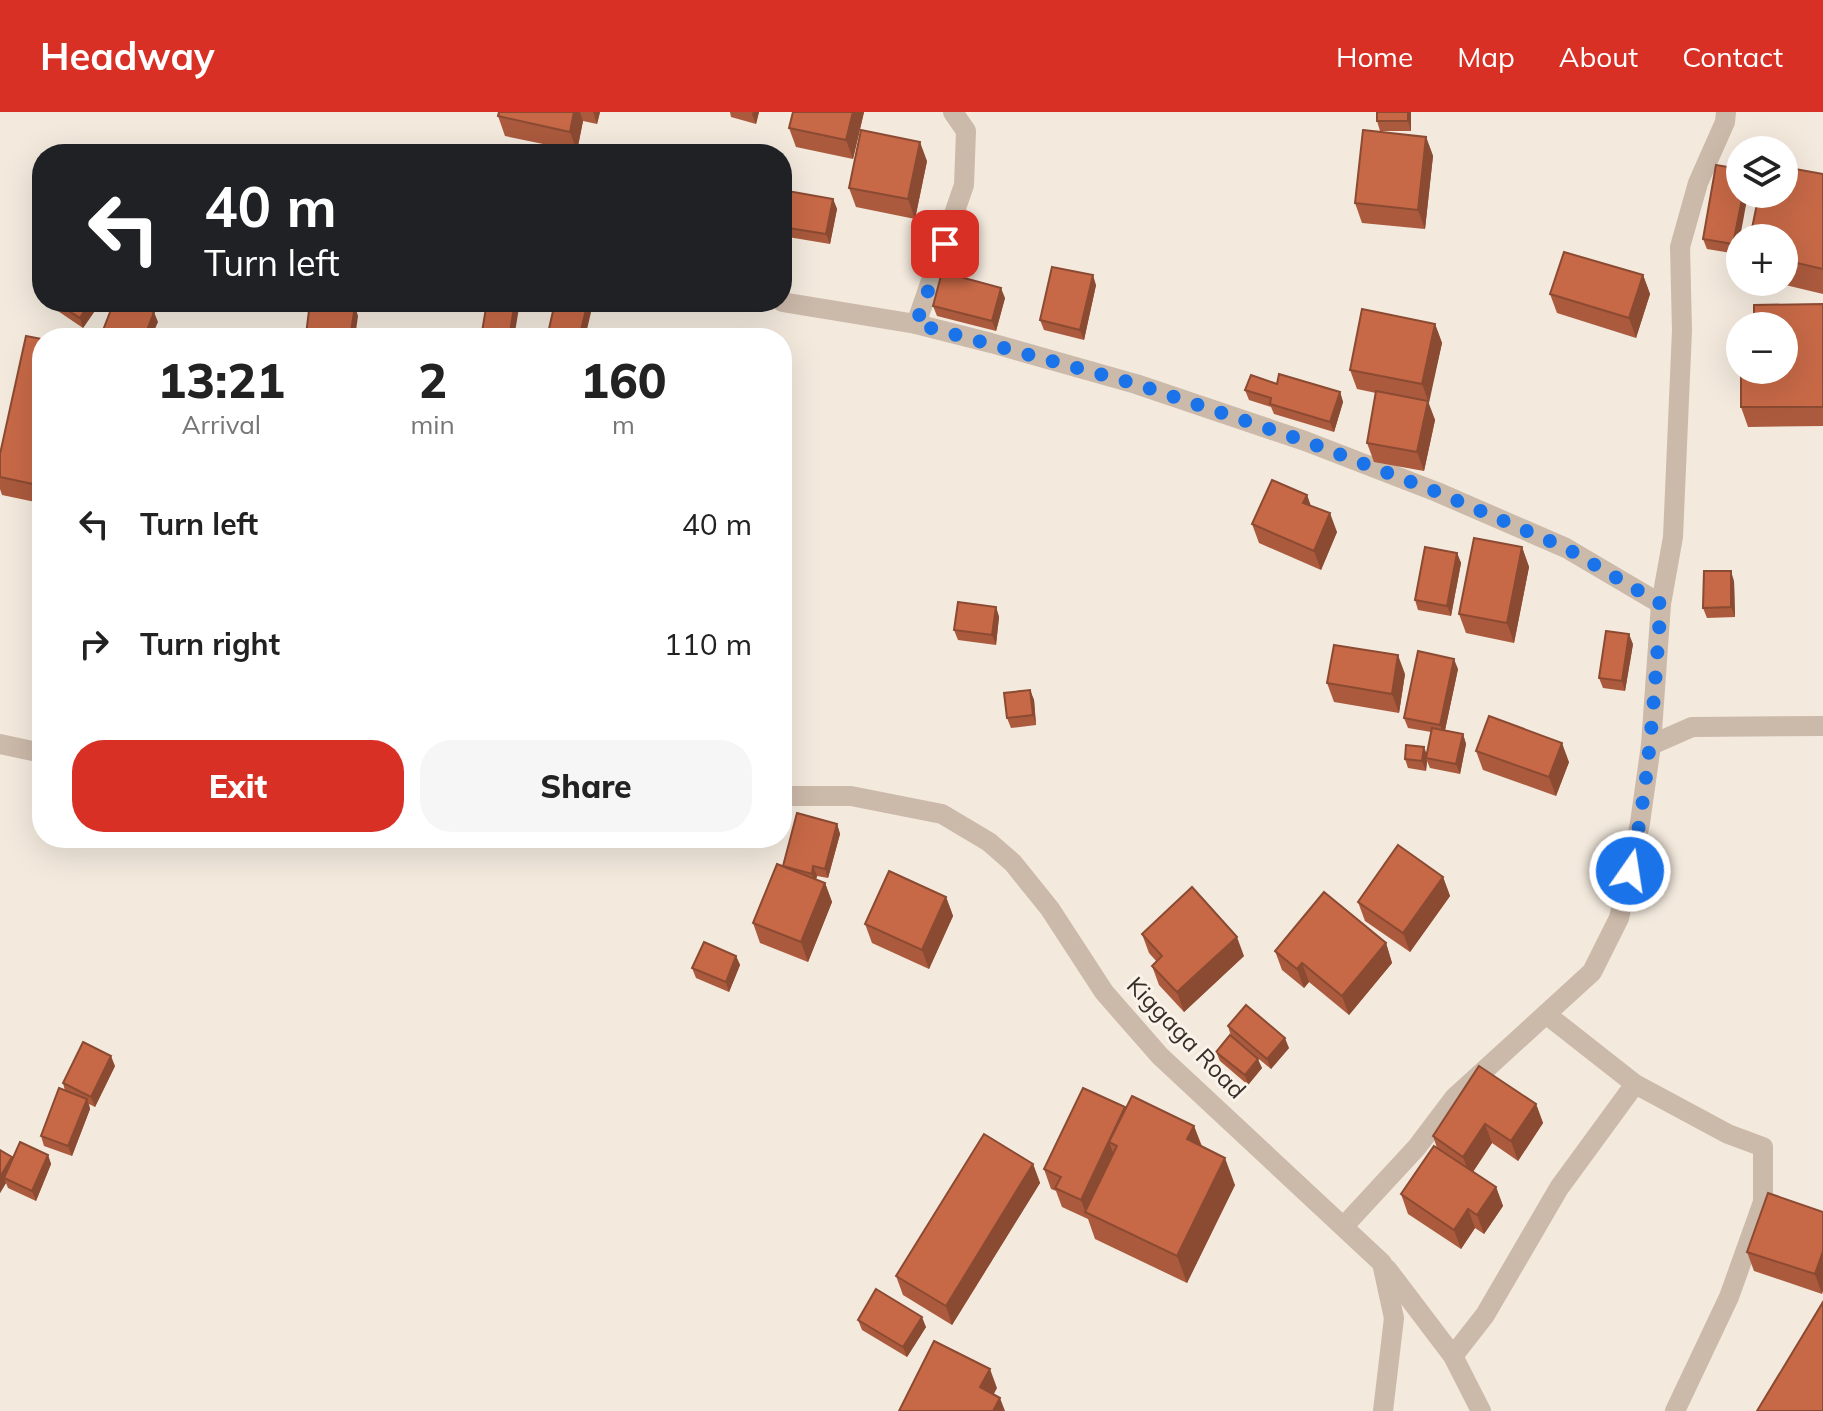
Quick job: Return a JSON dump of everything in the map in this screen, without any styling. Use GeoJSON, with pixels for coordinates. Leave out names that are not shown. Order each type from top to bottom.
{"type":"FeatureCollection","features":[{"type":"Feature","properties":{"kind":"street"},"geometry":{"type":"LineString","coordinates":[[916,324],[964,185],[966,131],[953,112]]}},
{"type":"Feature","properties":{"kind":"street"},"geometry":{"type":"LineString","coordinates":[[1344,1226],[1417,1147],[1454,1098],[1592,972],[1619,918],[1640,823],[1651,745],[1661,604],[1673,537],[1682,330],[1680,247],[1698,183],[1725,122],[1726,112]]}},
{"type":"Feature","properties":{"kind":"street"},"geometry":{"type":"LineString","coordinates":[[792,304],[916,324],[1136,384],[1305,441],[1437,492],[1566,548],[1661,604]]}},
{"type":"Feature","properties":{"kind":"street"},"geometry":{"type":"LineString","coordinates":[[1651,745],[1692,727],[1823,726]]}},
{"type":"Feature","properties":{"kind":"street"},"geometry":{"type":"LineString","coordinates":[[0,744],[32,751]]}},
{"type":"Feature","properties":{"kind":"street","name":"Kiggaga Road"},"geometry":{"type":"LineString","coordinates":[[792,796],[851,796],[942,814],[989,842],[1013,863],[1050,909],[1104,992],[1129,1023],[1171,1067],[1382,1263],[1453,1356],[1481,1411]]}},
{"type":"Feature","properties":{"kind":"street"},"geometry":{"type":"LineString","coordinates":[[1547,1015],[1635,1084],[1728,1134],[1763,1147],[1763,1202],[1729,1297],[1675,1411]]}},
{"type":"Feature","properties":{"kind":"street"},"geometry":{"type":"LineString","coordinates":[[1453,1356],[1485,1315],[1559,1188],[1635,1084]]}},
{"type":"Feature","properties":{"kind":"street"},"geometry":{"type":"LineString","coordinates":[[1382,1263],[1394,1318],[1383,1411]]}},
{"type":"Feature","properties":{"kind":"building"},"geometry":{"type":"Polygon","coordinates":[[[499,112],[574,112],[570,132],[498,116],[499,112]]]}},
{"type":"Feature","properties":{"kind":"building"},"geometry":{"type":"Polygon","coordinates":[[[793,112],[853,112],[846,140],[789,128],[793,112]]]}},
{"type":"Feature","properties":{"kind":"building"},"geometry":{"type":"Polygon","coordinates":[[[1377,112],[1408,112],[1408,121],[1377,121],[1377,112]]]}},
{"type":"Feature","properties":{"kind":"building"},"geometry":{"type":"Polygon","coordinates":[[[861,130],[920,142],[908,199],[849,188],[861,130]]]}},
{"type":"Feature","properties":{"kind":"building"},"geometry":{"type":"Polygon","coordinates":[[[1363,130],[1426,137],[1418,210],[1355,203],[1363,130]]]}},
{"type":"Feature","properties":{"kind":"building"},"geometry":{"type":"Polygon","coordinates":[[[1716,165],[1726,167],[1726,208],[1740,208],[1737,224],[1726,224],[1726,243],[1703,239],[1716,165]]]}},
{"type":"Feature","properties":{"kind":"building"},"geometry":{"type":"Polygon","coordinates":[[[1798,170],[1823,174],[1823,269],[1798,263],[1798,224],[1753,224],[1756,208],[1798,208],[1798,170]]]}},
{"type":"Feature","properties":{"kind":"building"},"geometry":{"type":"Polygon","coordinates":[[[792,192],[833,199],[826,234],[792,229],[792,192]]]}},
{"type":"Feature","properties":{"kind":"building"},"geometry":{"type":"Polygon","coordinates":[[[1564,252],[1643,275],[1629,318],[1550,294],[1564,252]]]}},
{"type":"Feature","properties":{"kind":"building"},"geometry":{"type":"Polygon","coordinates":[[[1052,267],[1093,275],[1080,330],[1040,320],[1052,267]]]}},
{"type":"Feature","properties":{"kind":"building"},"geometry":{"type":"Polygon","coordinates":[[[942,272],[1001,288],[992,321],[933,306],[942,272]]]}},
{"type":"Feature","properties":{"kind":"building"},"geometry":{"type":"Polygon","coordinates":[[[1823,304],[1823,407],[1741,407],[1741,384],[1798,384],[1798,312],[1754,312],[1754,305],[1823,304]]]}},
{"type":"Feature","properties":{"kind":"building"},"geometry":{"type":"Polygon","coordinates":[[[1362,309],[1435,324],[1422,384],[1350,370],[1362,309]]]}},
{"type":"Feature","properties":{"kind":"building"},"geometry":{"type":"Polygon","coordinates":[[[110,312],[154,312],[148,328],[104,328],[110,312]]]}},
{"type":"Feature","properties":{"kind":"building"},"geometry":{"type":"Polygon","coordinates":[[[309,312],[354,312],[352,328],[307,328],[309,312]]]}},
{"type":"Feature","properties":{"kind":"building"},"geometry":{"type":"Polygon","coordinates":[[[485,312],[513,312],[511,328],[483,328],[485,312]]]}},
{"type":"Feature","properties":{"kind":"building"},"geometry":{"type":"Polygon","coordinates":[[[553,312],[586,312],[582,328],[549,328],[553,312]]]}},
{"type":"Feature","properties":{"kind":"building"},"geometry":{"type":"Polygon","coordinates":[[[26,336],[32,337],[32,484],[0,477],[0,454],[26,336]]]}},
{"type":"Feature","properties":{"kind":"building"},"geometry":{"type":"Polygon","coordinates":[[[1279,374],[1340,392],[1330,422],[1270,404],[1271,398],[1245,390],[1251,375],[1277,384],[1279,374]]]}},
{"type":"Feature","properties":{"kind":"building"},"geometry":{"type":"Polygon","coordinates":[[[1376,391],[1428,401],[1417,452],[1367,443],[1376,391]]]}},
{"type":"Feature","properties":{"kind":"building"},"geometry":{"type":"Polygon","coordinates":[[[1272,480],[1307,495],[1303,503],[1330,513],[1314,551],[1252,524],[1272,480]]]}},
{"type":"Feature","properties":{"kind":"building"},"geometry":{"type":"Polygon","coordinates":[[[1474,538],[1522,547],[1507,623],[1459,614],[1474,538]]]}},
{"type":"Feature","properties":{"kind":"building"},"geometry":{"type":"Polygon","coordinates":[[[1425,547],[1457,553],[1447,606],[1415,600],[1425,547]]]}},
{"type":"Feature","properties":{"kind":"building"},"geometry":{"type":"Polygon","coordinates":[[[1704,571],[1731,571],[1731,607],[1703,608],[1704,571]]]}},
{"type":"Feature","properties":{"kind":"building"},"geometry":{"type":"Polygon","coordinates":[[[958,602],[996,607],[992,635],[954,630],[958,602]]]}},
{"type":"Feature","properties":{"kind":"building"},"geometry":{"type":"Polygon","coordinates":[[[1606,631],[1629,634],[1622,681],[1599,678],[1606,631]]]}},
{"type":"Feature","properties":{"kind":"building"},"geometry":{"type":"Polygon","coordinates":[[[1334,645],[1398,655],[1392,694],[1327,683],[1334,645]]]}},
{"type":"Feature","properties":{"kind":"building"},"geometry":{"type":"Polygon","coordinates":[[[1418,651],[1454,659],[1440,725],[1404,718],[1418,651]]]}},
{"type":"Feature","properties":{"kind":"building"},"geometry":{"type":"Polygon","coordinates":[[[1030,690],[1033,715],[1007,718],[1004,693],[1030,690]]]}},
{"type":"Feature","properties":{"kind":"building"},"geometry":{"type":"Polygon","coordinates":[[[1489,716],[1562,743],[1549,777],[1476,751],[1489,716]]]}},
{"type":"Feature","properties":{"kind":"building"},"geometry":{"type":"Polygon","coordinates":[[[1432,728],[1463,734],[1456,764],[1426,758],[1432,728]]]}},
{"type":"Feature","properties":{"kind":"building"},"geometry":{"type":"Polygon","coordinates":[[[1406,745],[1424,747],[1422,761],[1405,759],[1406,745]]]}},
{"type":"Feature","properties":{"kind":"building"},"geometry":{"type":"Polygon","coordinates":[[[797,813],[837,824],[825,869],[813,866],[812,874],[783,866],[788,848],[792,848],[797,813]]]}},
{"type":"Feature","properties":{"kind":"building"},"geometry":{"type":"Polygon","coordinates":[[[1398,845],[1443,877],[1403,933],[1358,902],[1398,845]]]}},
{"type":"Feature","properties":{"kind":"building"},"geometry":{"type":"Polygon","coordinates":[[[777,864],[825,883],[801,942],[753,923],[777,864]]]}},
{"type":"Feature","properties":{"kind":"building"},"geometry":{"type":"Polygon","coordinates":[[[889,871],[946,897],[922,950],[865,924],[889,871]]]}},
{"type":"Feature","properties":{"kind":"building"},"geometry":{"type":"Polygon","coordinates":[[[1192,887],[1237,937],[1177,992],[1152,966],[1162,956],[1142,934],[1192,887]]]}},
{"type":"Feature","properties":{"kind":"building"},"geometry":{"type":"Polygon","coordinates":[[[1324,892],[1386,943],[1342,996],[1302,963],[1297,969],[1275,951],[1324,892]]]}},
{"type":"Feature","properties":{"kind":"building"},"geometry":{"type":"Polygon","coordinates":[[[704,942],[736,956],[726,982],[692,968],[704,942]]]}},
{"type":"Feature","properties":{"kind":"building"},"geometry":{"type":"Polygon","coordinates":[[[1246,1005],[1285,1038],[1267,1059],[1228,1026],[1246,1005]]]}},
{"type":"Feature","properties":{"kind":"building"},"geometry":{"type":"Polygon","coordinates":[[[1230,1035],[1258,1059],[1245,1075],[1216,1052],[1230,1035]]]}},
{"type":"Feature","properties":{"kind":"building"},"geometry":{"type":"Polygon","coordinates":[[[83,1042],[111,1056],[91,1097],[63,1083],[83,1042]]]}},
{"type":"Feature","properties":{"kind":"building"},"geometry":{"type":"Polygon","coordinates":[[[1479,1066],[1536,1104],[1511,1141],[1485,1124],[1463,1157],[1433,1136],[1479,1066]]]}},
{"type":"Feature","properties":{"kind":"building"},"geometry":{"type":"Polygon","coordinates":[[[59,1088],[87,1099],[68,1146],[41,1136],[59,1088]]]}},
{"type":"Feature","properties":{"kind":"building"},"geometry":{"type":"Polygon","coordinates":[[[1083,1088],[1125,1107],[1081,1200],[1055,1188],[1061,1177],[1044,1169],[1083,1088]]]}},
{"type":"Feature","properties":{"kind":"building"},"geometry":{"type":"Polygon","coordinates":[[[1132,1096],[1194,1126],[1187,1139],[1225,1158],[1177,1256],[1085,1212],[1117,1146],[1109,1142],[1132,1096]]]}},
{"type":"Feature","properties":{"kind":"building"},"geometry":{"type":"Polygon","coordinates":[[[984,1134],[1033,1164],[946,1306],[896,1276],[984,1134]]]}},
{"type":"Feature","properties":{"kind":"building"},"geometry":{"type":"Polygon","coordinates":[[[20,1142],[48,1155],[32,1191],[4,1178],[20,1142]]]}},
{"type":"Feature","properties":{"kind":"building"},"geometry":{"type":"Polygon","coordinates":[[[1434,1146],[1496,1187],[1477,1215],[1468,1209],[1454,1230],[1401,1194],[1434,1146]]]}},
{"type":"Feature","properties":{"kind":"building"},"geometry":{"type":"Polygon","coordinates":[[[0,1150],[12,1157],[0,1177],[0,1150]]]}},
{"type":"Feature","properties":{"kind":"building"},"geometry":{"type":"Polygon","coordinates":[[[1768,1193],[1823,1212],[1823,1251],[1815,1274],[1747,1252],[1768,1193]]]}},
{"type":"Feature","properties":{"kind":"building"},"geometry":{"type":"Polygon","coordinates":[[[876,1289],[922,1317],[903,1347],[858,1320],[876,1289]]]}},
{"type":"Feature","properties":{"kind":"building"},"geometry":{"type":"Polygon","coordinates":[[[1823,1302],[1823,1411],[1757,1411],[1823,1302]]]}},
{"type":"Feature","properties":{"kind":"building"},"geometry":{"type":"Polygon","coordinates":[[[934,1341],[990,1369],[980,1387],[1000,1398],[993,1411],[899,1411],[934,1341]]]}},
{"type":"Feature","properties":{"kind":"route"},"geometry":{"type":"LineString","coordinates":[[945,244],[916,324],[1136,384],[1305,441],[1437,492],[1566,548],[1661,604],[1651,745],[1630,871]]}}]}
